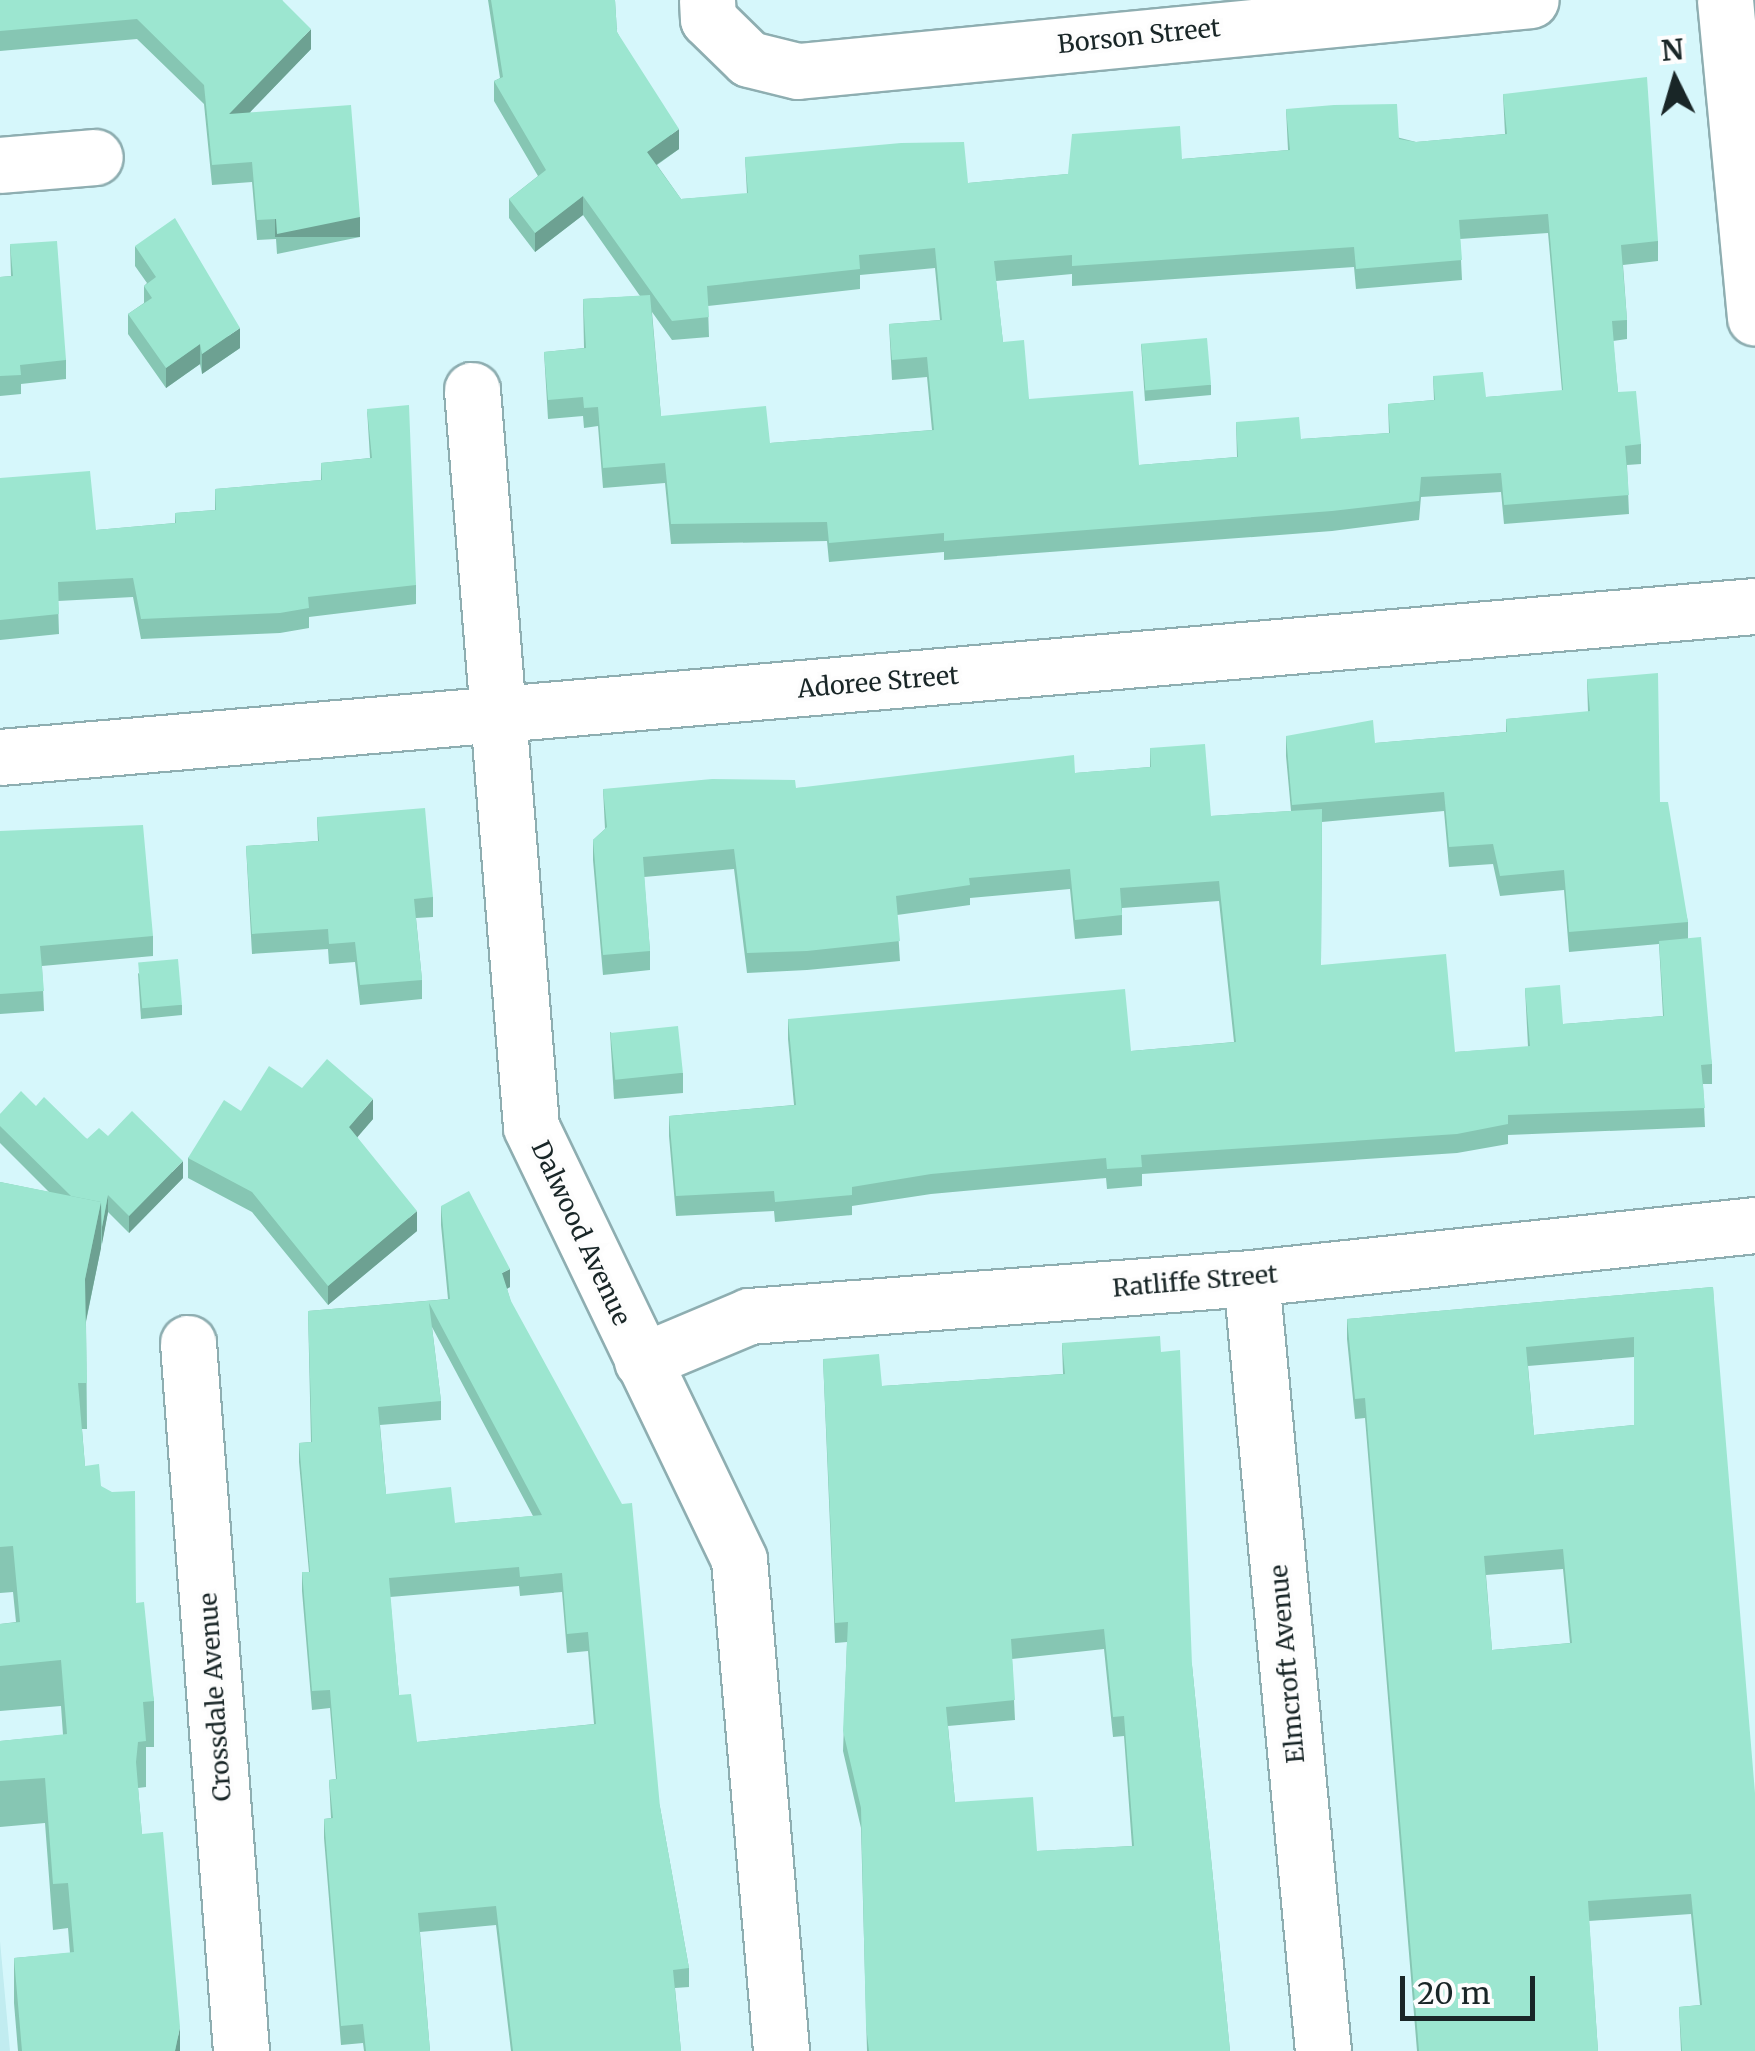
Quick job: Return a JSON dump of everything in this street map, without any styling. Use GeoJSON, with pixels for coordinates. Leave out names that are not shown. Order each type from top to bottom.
{"type":"FeatureCollection","features":[{"type":"Feature","properties":{"kind":"street","name":"Borson Street"},"geometry":{"type":"LineString","coordinates":[[706,0],[708,19],[750,58],[798,71],[1201,14],[1531,0]]}},
{"type":"Feature","properties":{"kind":"street"},"geometry":{"type":"LineString","coordinates":[[1726,0],[1755,318]]}},
{"type":"Feature","properties":{"kind":"street"},"geometry":{"type":"LineString","coordinates":[[0,166],[95,158]]}},
{"type":"Feature","properties":{"kind":"street","name":"Dalwood Avenue"},"geometry":{"type":"LineString","coordinates":[[472,390],[531,1127],[739,1560],[780,2051]]}},
{"type":"Feature","properties":{"kind":"street","name":"Adoree Street"},"geometry":{"type":"LineString","coordinates":[[0,757],[1755,606]]}},
{"type":"Feature","properties":{"kind":"street","name":"Ratliffe Street"},"geometry":{"type":"LineString","coordinates":[[642,1361],[750,1316],[1252,1278],[1755,1225]]}},
{"type":"Feature","properties":{"kind":"street","name":"Elmcroft Avenue"},"geometry":{"type":"LineString","coordinates":[[1252,1278],[1323,2051]]}},
{"type":"Feature","properties":{"kind":"street","name":"Crossdale Avenue"},"geometry":{"type":"LineString","coordinates":[[188,1344],[241,2051]]}},
{"type":"Feature","properties":{"kind":"shaded area"},"geometry":{"type":"Polygon","coordinates":[[[0,1941],[10,2051],[0,2051],[0,1941]]]}},
{"type":"Feature","properties":{"kind":"building"},"geometry":{"type":"Polygon","coordinates":[[[0,0],[282,0],[311,29],[229,114],[351,105],[360,217],[277,234],[276,219],[257,220],[252,162],[212,165],[204,85],[137,19],[0,31],[0,0]]]}},
{"type":"Feature","properties":{"kind":"building"},"geometry":{"type":"Polygon","coordinates":[[[491,0],[615,0],[617,32],[679,129],[647,152],[681,199],[748,193],[745,157],[901,143],[964,142],[968,183],[1068,174],[1072,134],[1180,126],[1182,159],[1290,150],[1286,109],[1334,105],[1397,104],[1399,139],[1416,142],[1507,134],[1503,94],[1647,77],[1658,241],[1621,245],[1627,320],[1612,321],[1618,392],[1636,391],[1641,444],[1625,446],[1629,495],[1504,505],[1501,473],[1421,477],[1419,501],[944,541],[944,533],[829,543],[827,522],[671,524],[665,463],[603,468],[598,407],[584,408],[583,397],[548,400],[544,352],[586,348],[583,299],[650,295],[661,416],[766,406],[770,443],[934,430],[927,357],[892,360],[889,324],[942,320],[935,248],[859,255],[860,269],[707,286],[709,317],[672,321],[583,196],[535,233],[509,199],[546,170],[494,81],[503,77],[491,0]],[[1548,214],[1459,220],[1462,260],[1356,269],[1354,247],[1072,266],[1072,255],[994,261],[1003,342],[1024,340],[1029,399],[1133,391],[1139,465],[1238,457],[1236,422],[1299,417],[1301,439],[1390,433],[1388,404],[1435,400],[1433,376],[1483,372],[1486,397],[1563,390],[1548,214]]]}},
{"type":"Feature","properties":{"kind":"building"},"geometry":{"type":"Polygon","coordinates":[[[175,218],[240,328],[202,354],[200,344],[166,368],[128,314],[152,298],[144,286],[156,277],[135,246],[175,218]]]}},
{"type":"Feature","properties":{"kind":"building"},"geometry":{"type":"Polygon","coordinates":[[[57,241],[66,360],[20,365],[21,375],[0,376],[0,277],[13,276],[10,244],[57,241]]]}},
{"type":"Feature","properties":{"kind":"building"},"geometry":{"type":"Polygon","coordinates":[[[1207,338],[1211,385],[1145,391],[1141,344],[1207,338]]]}},
{"type":"Feature","properties":{"kind":"building"},"geometry":{"type":"Polygon","coordinates":[[[409,405],[416,585],[308,597],[309,608],[280,613],[141,619],[133,578],[58,582],[59,614],[0,620],[0,478],[90,471],[96,530],[176,523],[175,513],[216,510],[215,489],[322,480],[321,463],[372,458],[367,409],[409,405]]]}},
{"type":"Feature","properties":{"kind":"building"},"geometry":{"type":"Polygon","coordinates":[[[1658,673],[1660,802],[1668,802],[1688,922],[1569,932],[1564,870],[1500,876],[1493,844],[1449,847],[1444,792],[1292,805],[1286,736],[1373,720],[1375,743],[1507,732],[1506,719],[1590,711],[1587,679],[1658,673]]]}},
{"type":"Feature","properties":{"kind":"building"},"geometry":{"type":"Polygon","coordinates":[[[1205,744],[1211,816],[1322,809],[1321,965],[1446,954],[1455,1052],[1530,1046],[1525,988],[1560,985],[1563,1024],[1664,1016],[1659,941],[1701,937],[1712,1064],[1701,1065],[1705,1108],[1508,1115],[1508,1124],[1457,1134],[1141,1155],[1142,1167],[1107,1169],[1106,1158],[931,1174],[852,1187],[852,1195],[775,1202],[774,1191],[676,1196],[669,1116],[796,1105],[788,1019],[1125,989],[1131,1051],[1236,1042],[1219,881],[1120,888],[1122,915],[1075,920],[1070,869],[969,878],[970,885],[896,896],[900,941],[747,953],[734,849],[643,857],[650,951],[603,955],[593,840],[607,827],[603,789],[712,779],[795,780],[796,788],[1074,755],[1075,773],[1151,767],[1150,748],[1205,744]]]}},
{"type":"Feature","properties":{"kind":"building"},"geometry":{"type":"Polygon","coordinates":[[[425,808],[433,897],[414,899],[422,980],[360,985],[355,942],[329,944],[328,929],[252,934],[246,846],[319,841],[317,817],[425,808]]]}},
{"type":"Feature","properties":{"kind":"building"},"geometry":{"type":"Polygon","coordinates":[[[143,825],[153,936],[40,946],[44,991],[0,994],[0,831],[143,825]]]}},
{"type":"Feature","properties":{"kind":"building"},"geometry":{"type":"Polygon","coordinates":[[[178,959],[182,1005],[142,1008],[138,962],[178,959]]]}},
{"type":"Feature","properties":{"kind":"building"},"geometry":{"type":"Polygon","coordinates":[[[678,1026],[683,1073],[615,1080],[610,1033],[678,1026]]]}},
{"type":"Feature","properties":{"kind":"building"},"geometry":{"type":"Polygon","coordinates":[[[327,1059],[373,1099],[349,1127],[417,1211],[328,1286],[252,1192],[188,1158],[224,1100],[241,1111],[269,1066],[302,1088],[327,1059]]]}},
{"type":"Feature","properties":{"kind":"building"},"geometry":{"type":"Polygon","coordinates":[[[21,1091],[36,1106],[44,1097],[87,1139],[99,1128],[108,1136],[132,1111],[183,1161],[129,1216],[108,1195],[102,1227],[101,1202],[71,1196],[0,1126],[0,1114],[21,1091]]]}},
{"type":"Feature","properties":{"kind":"building"},"geometry":{"type":"Polygon","coordinates":[[[0,1182],[101,1202],[85,1279],[87,1383],[78,1383],[85,1466],[99,1464],[101,1486],[112,1492],[135,1491],[136,1603],[144,1602],[154,1701],[143,1702],[146,1741],[138,1742],[136,1762],[142,1834],[163,1832],[180,2027],[175,2051],[22,2051],[14,1958],[74,1952],[68,1883],[53,1884],[45,1778],[0,1781],[0,1741],[67,1734],[61,1660],[0,1666],[0,1624],[20,1622],[13,1546],[0,1547],[0,1182]]]}},
{"type":"Feature","properties":{"kind":"building"},"geometry":{"type":"Polygon","coordinates":[[[469,1191],[510,1269],[502,1273],[511,1301],[622,1504],[632,1503],[660,1807],[689,1968],[673,1970],[681,2051],[513,2051],[496,1906],[418,1913],[430,2051],[366,2051],[363,2024],[341,2026],[324,1819],[333,1818],[329,1780],[337,1779],[330,1690],[312,1691],[302,1572],[310,1572],[299,1443],[312,1442],[308,1311],[450,1299],[441,1206],[469,1191]],[[429,1303],[441,1401],[378,1407],[386,1494],[451,1487],[455,1523],[542,1515],[429,1303]],[[519,1567],[389,1578],[399,1695],[411,1694],[417,1742],[596,1724],[588,1632],[567,1634],[562,1573],[520,1577],[519,1567]]]}},
{"type":"Feature","properties":{"kind":"building"},"geometry":{"type":"Polygon","coordinates":[[[1713,1287],[1755,1793],[1755,2051],[1682,2051],[1679,2007],[1702,2005],[1691,1894],[1588,1901],[1598,2051],[1419,2051],[1365,1398],[1355,1399],[1347,1319],[1713,1287]],[[1634,1337],[1526,1347],[1534,1435],[1634,1425],[1634,1337]],[[1563,1549],[1484,1556],[1492,1650],[1572,1643],[1563,1549]]]}},
{"type":"Feature","properties":{"kind":"building"},"geometry":{"type":"Polygon","coordinates":[[[1160,1336],[1161,1352],[1180,1350],[1192,1665],[1230,2051],[869,2051],[861,1808],[843,1731],[848,1622],[835,1623],[823,1359],[879,1354],[882,1386],[1065,1374],[1062,1343],[1160,1336]],[[1104,1629],[1011,1639],[1015,1700],[946,1707],[955,1802],[1033,1797],[1037,1851],[1134,1846],[1124,1716],[1113,1717],[1104,1629]]]}}]}
